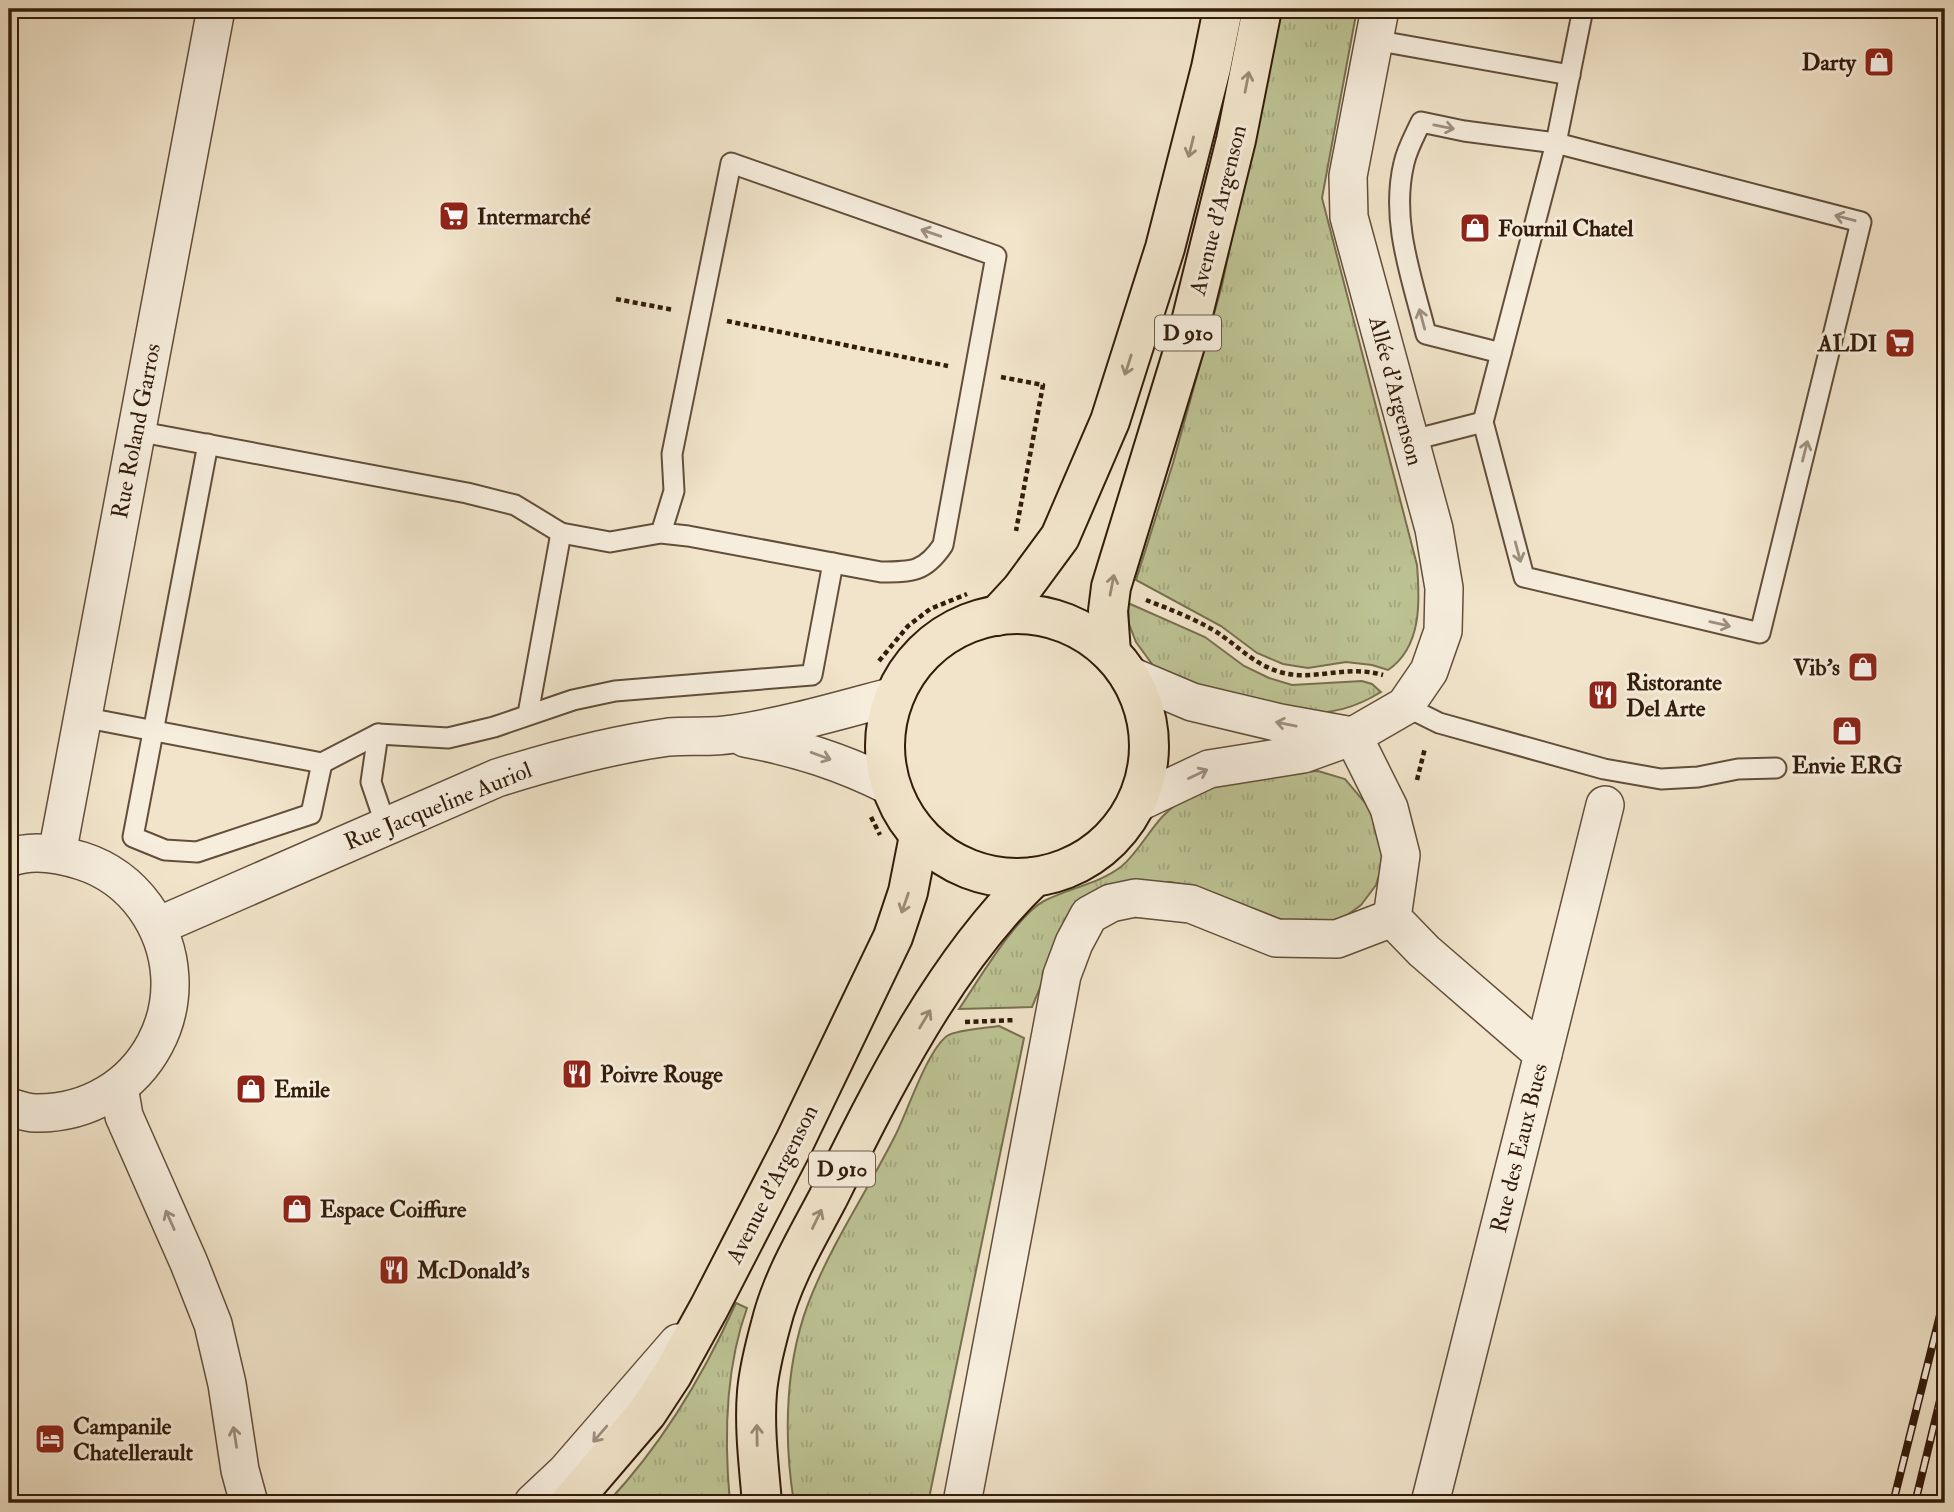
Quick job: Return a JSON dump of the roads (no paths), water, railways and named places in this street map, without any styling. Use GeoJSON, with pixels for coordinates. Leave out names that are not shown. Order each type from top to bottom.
{"type":"FeatureCollection","features":[{"type":"Feature","properties":{"kind":"main road","name":"Avenue d'Argenson"},"geometry":{"type":"LineString","coordinates":[[983,604],[1021,590],[1060,537],[1110,421],[1165,248],[1211,68],[1223,9]]}},
{"type":"Feature","properties":{"kind":"main road","name":"Avenue d'Argenson"},"geometry":{"type":"LineString","coordinates":[[1119,664],[1108,611],[1111,587],[1186,342],[1236,140],[1262,9]]}},
{"type":"Feature","properties":{"kind":"main road"},"geometry":{"type":"LineString","coordinates":[[983,604],[1038,615],[1077,629],[1119,664],[1146,715],[1149,760],[1137,803],[1119,831],[1095,854],[1066,869],[1034,877],[992,877],[953,862],[919,836],[902,812],[890,786],[884,740],[886,680],[911,667],[935,643],[964,625],[983,604]]}},
{"type":"Feature","properties":{"kind":"main road","name":"Avenue d'Argenson"},"geometry":{"type":"LineString","coordinates":[[570,1503],[647,1413],[672,1375],[709,1308],[795,1141],[893,937],[908,892],[919,836]]}},
{"type":"Feature","properties":{"kind":"main road","name":"D 910"},"geometry":{"type":"LineString","coordinates":[[762,1503],[757,1439],[757,1392],[772,1321],[785,1283],[859,1135],[926,1016],[1007,903],[1034,877]]}},
{"type":"Feature","properties":{"kind":"street","name":"Rue Roland Garros"},"geometry":{"type":"LineString","coordinates":[[57,854],[216,9]]}},
{"type":"Feature","properties":{"kind":"street","name":"Allée d’Argenson"},"geometry":{"type":"LineString","coordinates":[[1137,803],[1209,769],[1303,754],[1353,736],[1405,706],[1429,671],[1443,631],[1444,588],[1434,530],[1349,218],[1348,176],[1377,24]]}},
{"type":"Feature","properties":{"kind":"street"},"geometry":{"type":"LineString","coordinates":[[962,1503],[1062,975],[1074,943],[1089,915],[1111,903],[1135,898],[1163,900],[1191,904],[1276,938],[1306,940],[1337,939],[1392,918],[1401,855],[1389,808],[1353,736],[1280,723],[1192,702],[1119,664]]}},
{"type":"Feature","properties":{"kind":"street","name":"Rue Jacqueline Auriol"},"geometry":{"type":"LineString","coordinates":[[159,926],[497,779],[552,760],[647,740],[731,735],[813,717],[886,680]]}},
{"type":"Feature","properties":{"kind":"street","name":"Rue Jacqueline Auriol"},"geometry":{"type":"LineString","coordinates":[[731,735],[813,752],[890,786]]}},
{"type":"Feature","properties":{"kind":"street"},"geometry":{"type":"LineString","coordinates":[[1543,1054],[1605,804]]}},
{"type":"Feature","properties":{"kind":"street"},"geometry":{"type":"LineString","coordinates":[[9,858],[14,855],[57,854],[98,866],[134,891],[159,926],[169,960],[171,996],[162,1031],[144,1063],[118,1087],[78,1108],[34,1113],[9,1107]]}},
{"type":"Feature","properties":{"kind":"street","name":"Rue des Eaux Bues"},"geometry":{"type":"LineString","coordinates":[[1392,918],[1424,951],[1543,1054],[1430,1503]]}},
{"type":"Feature","properties":{"kind":"street"},"geometry":{"type":"LineString","coordinates":[[118,1087],[124,1116],[189,1263],[212,1324],[227,1384],[240,1470],[249,1503]]}},
{"type":"Feature","properties":{"kind":"street"},"geometry":{"type":"LineString","coordinates":[[533,1503],[566,1472],[709,1308]]}},
{"type":"Feature","properties":{"kind":"lane"},"geometry":{"type":"LineString","coordinates":[[1501,353],[1426,334],[1403,245],[1398,202],[1404,161],[1421,122],[1556,143],[1861,222],[1760,633],[1524,577],[1483,422],[1556,143],[1583,9]]}},
{"type":"Feature","properties":{"kind":"lane"},"geometry":{"type":"LineString","coordinates":[[1377,24],[1570,75]]}},
{"type":"Feature","properties":{"kind":"lane"},"geometry":{"type":"LineString","coordinates":[[136,431],[491,499],[515,505],[561,533],[610,542],[661,533],[881,572],[911,572],[932,562],[943,545],[996,256],[731,163],[672,454],[674,491],[661,533]]}},
{"type":"Feature","properties":{"kind":"lane"},"geometry":{"type":"LineString","coordinates":[[1409,441],[1483,422]]}},
{"type":"Feature","properties":{"kind":"lane"},"geometry":{"type":"LineString","coordinates":[[208,444],[133,837],[165,850],[197,852],[311,814],[322,763]]}},
{"type":"Feature","properties":{"kind":"lane"},"geometry":{"type":"LineString","coordinates":[[528,714],[561,533]]}},
{"type":"Feature","properties":{"kind":"lane"},"geometry":{"type":"LineString","coordinates":[[82,717],[322,763],[378,734],[448,738],[494,727],[573,700],[615,691],[812,676],[833,563]]}},
{"type":"Feature","properties":{"kind":"lane"},"geometry":{"type":"LineString","coordinates":[[1405,706],[1439,723],[1604,769],[1661,779],[1698,777],[1738,769],[1776,768]]}},
{"type":"Feature","properties":{"kind":"lane"},"geometry":{"type":"LineString","coordinates":[[378,734],[371,782],[386,826]]}},
{"type":"Feature","properties":{"kind":"railway"},"geometry":{"type":"LineString","coordinates":[[1893,1503],[1945,1295]]}},
{"type":"Feature","properties":{"kind":"railway"},"geometry":{"type":"LineString","coordinates":[[1915,1503],[1945,1380]]}},
{"type":"Feature","properties":{"kind":"place","name":"Darty"},"geometry":{"type":"Point","coordinates":[1879,62]}},
{"type":"Feature","properties":{"kind":"place","name":"Intermarché"},"geometry":{"type":"Point","coordinates":[454,216]}},
{"type":"Feature","properties":{"kind":"place","name":"Fournil Chatel"},"geometry":{"type":"Point","coordinates":[1475,228]}},
{"type":"Feature","properties":{"kind":"place","name":"ALDI"},"geometry":{"type":"Point","coordinates":[1900,343]}},
{"type":"Feature","properties":{"kind":"place","name":"Vib's"},"geometry":{"type":"Point","coordinates":[1863,667]}},
{"type":"Feature","properties":{"kind":"place","name":"Ristorante Del Arte"},"geometry":{"type":"Point","coordinates":[1603,695]}},
{"type":"Feature","properties":{"kind":"place","name":"Envie ERG"},"geometry":{"type":"Point","coordinates":[1847,731]}},
{"type":"Feature","properties":{"kind":"place","name":"Poivre Rouge"},"geometry":{"type":"Point","coordinates":[577,1074]}},
{"type":"Feature","properties":{"kind":"place","name":"Emile"},"geometry":{"type":"Point","coordinates":[251,1089]}},
{"type":"Feature","properties":{"kind":"place","name":"Espace Coiffure"},"geometry":{"type":"Point","coordinates":[297,1209]}},
{"type":"Feature","properties":{"kind":"place","name":"McDonald's"},"geometry":{"type":"Point","coordinates":[394,1270]}},
{"type":"Feature","properties":{"kind":"place","name":"Campanile Chatellerault"},"geometry":{"type":"Point","coordinates":[50,1439]}}]}
